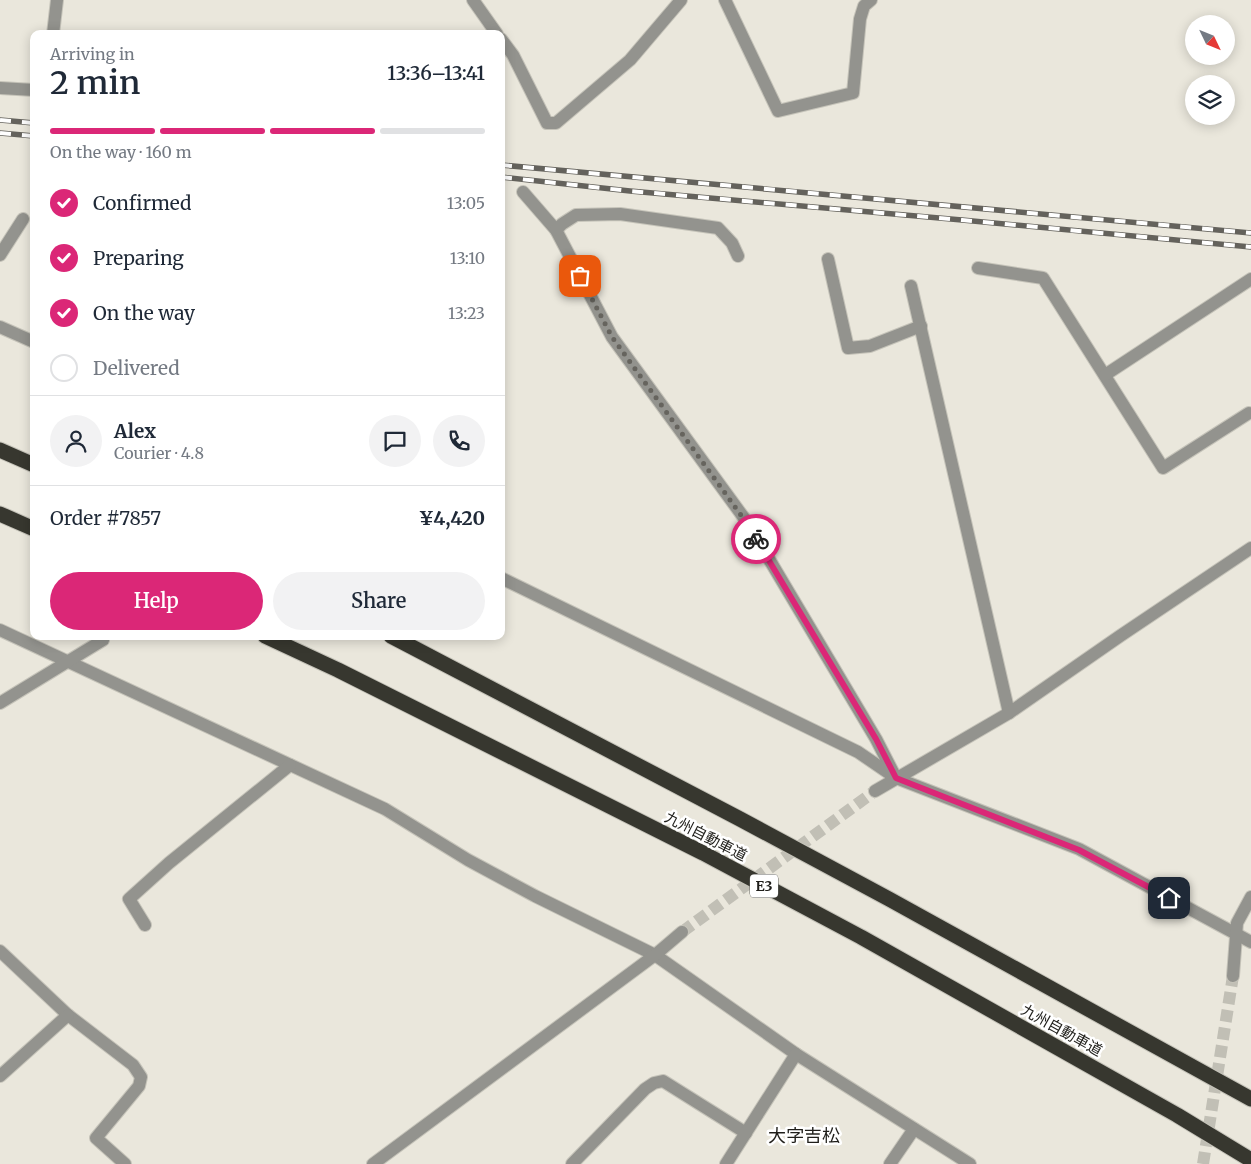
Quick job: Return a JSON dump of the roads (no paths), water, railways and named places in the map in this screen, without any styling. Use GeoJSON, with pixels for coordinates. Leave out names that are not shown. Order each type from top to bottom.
{"type":"FeatureCollection","features":[{"type":"Feature","properties":{"kind":"highway"},"geometry":{"type":"LineString","coordinates":[[0,450],[30,463]]}},
{"type":"Feature","properties":{"kind":"highway"},"geometry":{"type":"LineString","coordinates":[[0,514],[30,527]]}},
{"type":"Feature","properties":{"kind":"highway","name":"九州自動車道"},"geometry":{"type":"LineString","coordinates":[[273,640],[712,858],[878,947],[1168,1110],[1251,1160]]}},
{"type":"Feature","properties":{"kind":"highway","name":"九州自動車道"},"geometry":{"type":"LineString","coordinates":[[398,640],[749,823],[1251,1099]]}},
{"type":"Feature","properties":{"kind":"street"},"geometry":{"type":"LineString","coordinates":[[53,30],[57,0]]}},
{"type":"Feature","properties":{"kind":"street"},"geometry":{"type":"LineString","coordinates":[[473,0],[494,30]]}},
{"type":"Feature","properties":{"kind":"street"},"geometry":{"type":"LineString","coordinates":[[505,44],[513,55],[547,123],[556,123],[630,60],[681,0]]}},
{"type":"Feature","properties":{"kind":"street"},"geometry":{"type":"LineString","coordinates":[[725,0],[778,111],[853,92],[860,19],[864,6],[871,0]]}},
{"type":"Feature","properties":{"kind":"street"},"geometry":{"type":"LineString","coordinates":[[0,88],[30,90]]}},
{"type":"Feature","properties":{"kind":"street"},"geometry":{"type":"LineString","coordinates":[[523,192],[556,230],[612,337],[746,522],[876,739],[896,778]]}},
{"type":"Feature","properties":{"kind":"street"},"geometry":{"type":"LineString","coordinates":[[556,230],[576,215],[620,214],[718,228],[732,243],[738,256]]}},
{"type":"Feature","properties":{"kind":"street"},"geometry":{"type":"LineString","coordinates":[[0,255],[23,219]]}},
{"type":"Feature","properties":{"kind":"street"},"geometry":{"type":"LineString","coordinates":[[828,259],[848,348],[870,346],[921,326]]}},
{"type":"Feature","properties":{"kind":"street"},"geometry":{"type":"LineString","coordinates":[[978,268],[1042,278],[1163,468],[1250,412]]}},
{"type":"Feature","properties":{"kind":"street"},"geometry":{"type":"LineString","coordinates":[[1105,375],[1251,279]]}},
{"type":"Feature","properties":{"kind":"street"},"geometry":{"type":"LineString","coordinates":[[911,286],[1009,713]]}},
{"type":"Feature","properties":{"kind":"street"},"geometry":{"type":"LineString","coordinates":[[0,327],[30,340]]}},
{"type":"Feature","properties":{"kind":"street"},"geometry":{"type":"LineString","coordinates":[[875,791],[1009,713],[1251,548]]}},
{"type":"Feature","properties":{"kind":"street"},"geometry":{"type":"LineString","coordinates":[[505,580],[858,752],[896,778],[1079,850],[1251,942]]}},
{"type":"Feature","properties":{"kind":"street"},"geometry":{"type":"LineString","coordinates":[[0,630],[385,809],[468,860],[535,896],[655,955],[796,1054],[970,1164]]}},
{"type":"Feature","properties":{"kind":"street"},"geometry":{"type":"LineString","coordinates":[[0,703],[103,640]]}},
{"type":"Feature","properties":{"kind":"street"},"geometry":{"type":"LineString","coordinates":[[145,925],[129,899],[169,863],[290,765]]}},
{"type":"Feature","properties":{"kind":"street"},"geometry":{"type":"LineString","coordinates":[[1234,976],[1237,924],[1251,897]]}},
{"type":"Feature","properties":{"kind":"street"},"geometry":{"type":"LineString","coordinates":[[373,1164],[655,955],[682,932]]}},
{"type":"Feature","properties":{"kind":"street"},"geometry":{"type":"LineString","coordinates":[[0,951],[68,1015],[133,1065],[142,1076],[139,1086],[96,1138],[125,1164]]}},
{"type":"Feature","properties":{"kind":"street"},"geometry":{"type":"LineString","coordinates":[[0,1076],[68,1015]]}},
{"type":"Feature","properties":{"kind":"street"},"geometry":{"type":"LineString","coordinates":[[726,1164],[796,1054]]}},
{"type":"Feature","properties":{"kind":"street"},"geometry":{"type":"LineString","coordinates":[[572,1164],[645,1089],[654,1083],[663,1081],[746,1133]]}},
{"type":"Feature","properties":{"kind":"street"},"geometry":{"type":"LineString","coordinates":[[890,1164],[914,1129]]}},
{"type":"Feature","properties":{"kind":"tunnel"},"geometry":{"type":"LineString","coordinates":[[682,932],[875,791]]}},
{"type":"Feature","properties":{"kind":"tunnel"},"geometry":{"type":"LineString","coordinates":[[1203,1164],[1233,976]]}},
{"type":"Feature","properties":{"kind":"railway"},"geometry":{"type":"LineString","coordinates":[[0,120],[30,123]]}},
{"type":"Feature","properties":{"kind":"railway"},"geometry":{"type":"LineString","coordinates":[[0,133],[30,136]]}},
{"type":"Feature","properties":{"kind":"railway"},"geometry":{"type":"LineString","coordinates":[[505,165],[1251,233]]}},
{"type":"Feature","properties":{"kind":"railway"},"geometry":{"type":"LineString","coordinates":[[505,177],[630,191],[1251,247]]}},
{"type":"Feature","properties":{"kind":"district","name":"大字吉松"},"geometry":{"type":"Point","coordinates":[804,1135]}}]}
